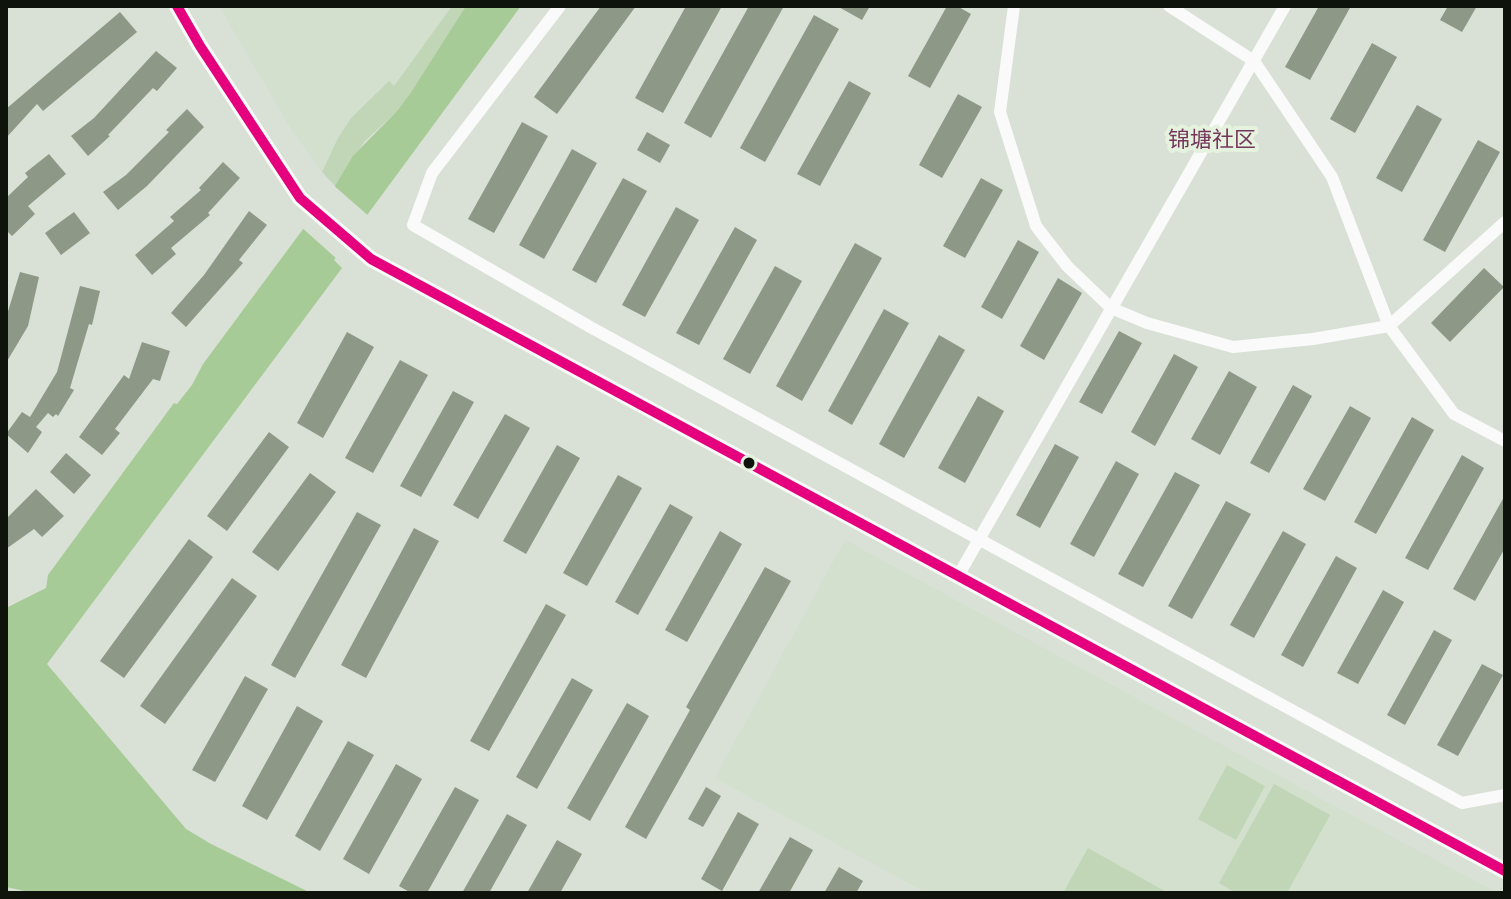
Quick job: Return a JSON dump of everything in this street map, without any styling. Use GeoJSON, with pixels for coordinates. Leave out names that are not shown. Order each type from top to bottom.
{"type":"FeatureCollection","features":[{"type":"Feature","properties":{"kind":"street"},"geometry":{"type":"LineString","coordinates":[[177,6],[300,198],[371,259],[1505,871]]}},
{"type":"Feature","properties":{"kind":"street"},"geometry":{"type":"LineString","coordinates":[[560,6],[432,173],[413,225],[592,328],[1462,803],[1505,795]]}},
{"type":"Feature","properties":{"kind":"street"},"geometry":{"type":"LineString","coordinates":[[1014,6],[1000,112],[1031,212],[1036,226],[1067,266],[1111,308],[1147,323],[1233,347],[1313,339],[1389,326],[1505,222]]}},
{"type":"Feature","properties":{"kind":"street"},"geometry":{"type":"LineString","coordinates":[[1169,6],[1254,61],[1332,177],[1389,326],[1454,414],[1505,441]]}},
{"type":"Feature","properties":{"kind":"street"},"geometry":{"type":"LineString","coordinates":[[958,576],[1285,6]]}},
{"type":"Feature","properties":{"kind":"shaded area"},"geometry":{"type":"Polygon","coordinates":[[[219,6],[452,6],[394,86],[388,81],[351,118],[322,172],[291,129],[219,6]]]}},
{"type":"Feature","properties":{"kind":"shaded area"},"geometry":{"type":"Polygon","coordinates":[[[452,6],[466,6],[427,71],[397,111],[365,141],[335,186],[322,172],[351,118],[389,81],[394,86],[452,6]]]}},
{"type":"Feature","properties":{"kind":"shaded area"},"geometry":{"type":"Polygon","coordinates":[[[466,6],[521,6],[334,260],[342,268],[47,664],[186,829],[311,893],[34,893],[6,887],[6,608],[46,588],[48,575],[174,403],[177,404],[192,385],[203,364],[335,186],[353,156],[412,91],[466,6]]]}},
{"type":"Feature","properties":{"kind":"shaded area"},"geometry":{"type":"Polygon","coordinates":[[[845,540],[1498,893],[927,893],[715,778],[845,540]]]}},
{"type":"Feature","properties":{"kind":"shaded area"},"geometry":{"type":"Polygon","coordinates":[[[1227,765],[1265,786],[1236,840],[1198,819],[1227,765]]]}},
{"type":"Feature","properties":{"kind":"shaded area"},"geometry":{"type":"Polygon","coordinates":[[[1274,784],[1330,815],[1287,893],[1236,893],[1219,883],[1274,784]]]}},
{"type":"Feature","properties":{"kind":"shaded area"},"geometry":{"type":"Polygon","coordinates":[[[1088,848],[1168,893],[1063,893],[1088,848]]]}},
{"type":"Feature","properties":{"kind":"pier"},"geometry":{"type":"Polygon","coordinates":[[[331,183],[371,218],[338,260],[300,226],[331,183]]]}},
{"type":"Feature","properties":{"kind":"building"},"geometry":{"type":"Polygon","coordinates":[[[601,6],[636,6],[557,114],[534,97],[601,6]]]}},
{"type":"Feature","properties":{"kind":"building"},"geometry":{"type":"Polygon","coordinates":[[[686,6],[722,6],[663,113],[635,98],[686,6]]]}},
{"type":"Feature","properties":{"kind":"building"},"geometry":{"type":"Polygon","coordinates":[[[749,6],[784,6],[711,138],[684,123],[749,6]]]}},
{"type":"Feature","properties":{"kind":"building"},"geometry":{"type":"Polygon","coordinates":[[[837,6],[870,6],[862,20],[837,6]]]}},
{"type":"Feature","properties":{"kind":"building"},"geometry":{"type":"Polygon","coordinates":[[[947,6],[957,6],[971,14],[930,88],[908,76],[947,6]]]}},
{"type":"Feature","properties":{"kind":"building"},"geometry":{"type":"Polygon","coordinates":[[[1319,6],[1351,6],[1310,80],[1285,67],[1319,6]]]}},
{"type":"Feature","properties":{"kind":"building"},"geometry":{"type":"Polygon","coordinates":[[[1448,6],[1477,6],[1462,32],[1440,20],[1448,6]]]}},
{"type":"Feature","properties":{"kind":"building"},"geometry":{"type":"Polygon","coordinates":[[[120,12],[137,32],[43,111],[37,104],[6,138],[6,109],[120,12]]]}},
{"type":"Feature","properties":{"kind":"building"},"geometry":{"type":"Polygon","coordinates":[[[814,15],[839,29],[765,162],[740,148],[814,15]]]}},
{"type":"Feature","properties":{"kind":"building"},"geometry":{"type":"Polygon","coordinates":[[[1372,43],[1397,57],[1355,133],[1330,119],[1372,43]]]}},
{"type":"Feature","properties":{"kind":"building"},"geometry":{"type":"Polygon","coordinates":[[[156,51],[177,68],[157,91],[153,88],[88,156],[71,136],[94,118],[156,51]]]}},
{"type":"Feature","properties":{"kind":"building"},"geometry":{"type":"Polygon","coordinates":[[[849,81],[871,93],[820,186],[797,174],[849,81]]]}},
{"type":"Feature","properties":{"kind":"building"},"geometry":{"type":"Polygon","coordinates":[[[958,94],[982,107],[942,178],[919,165],[958,94]]]}},
{"type":"Feature","properties":{"kind":"building"},"geometry":{"type":"Polygon","coordinates":[[[1417,105],[1442,119],[1402,192],[1376,178],[1417,105]]]}},
{"type":"Feature","properties":{"kind":"building"},"geometry":{"type":"Polygon","coordinates":[[[187,109],[204,127],[147,186],[118,210],[103,192],[126,175],[187,109]]]}},
{"type":"Feature","properties":{"kind":"building"},"geometry":{"type":"Polygon","coordinates":[[[522,122],[548,136],[494,233],[468,219],[522,122]]]}},
{"type":"Feature","properties":{"kind":"building"},"geometry":{"type":"Polygon","coordinates":[[[647,132],[670,145],[660,163],[637,150],[647,132]]]}},
{"type":"Feature","properties":{"kind":"building"},"geometry":{"type":"Polygon","coordinates":[[[1478,140],[1500,152],[1445,252],[1423,240],[1478,140]]]}},
{"type":"Feature","properties":{"kind":"building"},"geometry":{"type":"Polygon","coordinates":[[[572,149],[597,163],[544,259],[519,245],[572,149]]]}},
{"type":"Feature","properties":{"kind":"building"},"geometry":{"type":"Polygon","coordinates":[[[49,154],[66,174],[28,206],[35,214],[12,236],[6,230],[6,198],[28,177],[25,173],[49,154]]]}},
{"type":"Feature","properties":{"kind":"building"},"geometry":{"type":"Polygon","coordinates":[[[223,162],[240,178],[208,213],[210,215],[171,248],[176,254],[152,275],[135,255],[174,221],[170,217],[201,190],[199,188],[223,162]]]}},
{"type":"Feature","properties":{"kind":"building"},"geometry":{"type":"Polygon","coordinates":[[[623,178],[647,191],[596,283],[572,270],[623,178]]]}},
{"type":"Feature","properties":{"kind":"building"},"geometry":{"type":"Polygon","coordinates":[[[981,178],[1003,190],[965,258],[943,246],[981,178]]]}},
{"type":"Feature","properties":{"kind":"building"},"geometry":{"type":"Polygon","coordinates":[[[676,207],[699,220],[645,317],[622,305],[676,207]]]}},
{"type":"Feature","properties":{"kind":"building"},"geometry":{"type":"Polygon","coordinates":[[[249,211],[267,225],[239,260],[243,263],[186,327],[171,313],[204,275],[249,211]]]}},
{"type":"Feature","properties":{"kind":"building"},"geometry":{"type":"Polygon","coordinates":[[[74,212],[90,233],[61,255],[45,233],[74,212]]]}},
{"type":"Feature","properties":{"kind":"building"},"geometry":{"type":"Polygon","coordinates":[[[735,227],[757,240],[699,345],[676,333],[735,227]]]}},
{"type":"Feature","properties":{"kind":"building"},"geometry":{"type":"Polygon","coordinates":[[[1018,240],[1039,252],[1002,319],[981,307],[1018,240]]]}},
{"type":"Feature","properties":{"kind":"building"},"geometry":{"type":"Polygon","coordinates":[[[855,243],[882,258],[802,401],[776,386],[855,243]]]}},
{"type":"Feature","properties":{"kind":"building"},"geometry":{"type":"Polygon","coordinates":[[[775,266],[802,281],[750,374],[723,359],[775,266]]]}},
{"type":"Feature","properties":{"kind":"building"},"geometry":{"type":"Polygon","coordinates":[[[1484,268],[1504,287],[1450,342],[1431,323],[1484,268]]]}},
{"type":"Feature","properties":{"kind":"building"},"geometry":{"type":"Polygon","coordinates":[[[20,272],[39,277],[28,326],[6,363],[6,318],[20,272]]]}},
{"type":"Feature","properties":{"kind":"building"},"geometry":{"type":"Polygon","coordinates":[[[1058,278],[1082,293],[1044,360],[1020,346],[1058,278]]]}},
{"type":"Feature","properties":{"kind":"building"},"geometry":{"type":"Polygon","coordinates":[[[80,286],[100,291],[92,325],[89,324],[70,388],[74,390],[58,416],[48,413],[36,427],[42,432],[28,453],[6,434],[22,412],[30,417],[57,372],[80,286]]]}},
{"type":"Feature","properties":{"kind":"building"},"geometry":{"type":"Polygon","coordinates":[[[884,309],[909,323],[852,425],[828,411],[884,309]]]}},
{"type":"Feature","properties":{"kind":"building"},"geometry":{"type":"Polygon","coordinates":[[[1119,331],[1142,343],[1102,414],[1079,402],[1119,331]]]}},
{"type":"Feature","properties":{"kind":"building"},"geometry":{"type":"Polygon","coordinates":[[[347,332],[374,347],[323,438],[297,423],[347,332]]]}},
{"type":"Feature","properties":{"kind":"building"},"geometry":{"type":"Polygon","coordinates":[[[939,335],[965,350],[904,458],[879,444],[939,335]]]}},
{"type":"Feature","properties":{"kind":"building"},"geometry":{"type":"Polygon","coordinates":[[[142,342],[170,351],[160,381],[153,379],[115,429],[120,433],[102,455],[79,437],[124,375],[129,379],[142,342]]]}},
{"type":"Feature","properties":{"kind":"building"},"geometry":{"type":"Polygon","coordinates":[[[1174,354],[1198,367],[1155,446],[1131,432],[1174,354]]]}},
{"type":"Feature","properties":{"kind":"building"},"geometry":{"type":"Polygon","coordinates":[[[400,360],[428,375],[373,473],[345,458],[400,360]]]}},
{"type":"Feature","properties":{"kind":"building"},"geometry":{"type":"Polygon","coordinates":[[[1229,371],[1257,387],[1220,455],[1191,439],[1229,371]]]}},
{"type":"Feature","properties":{"kind":"building"},"geometry":{"type":"Polygon","coordinates":[[[1293,385],[1312,396],[1269,473],[1250,463],[1293,385]]]}},
{"type":"Feature","properties":{"kind":"building"},"geometry":{"type":"Polygon","coordinates":[[[453,391],[474,402],[421,497],[400,486],[453,391]]]}},
{"type":"Feature","properties":{"kind":"building"},"geometry":{"type":"Polygon","coordinates":[[[978,396],[1004,411],[965,483],[938,468],[978,396]]]}},
{"type":"Feature","properties":{"kind":"building"},"geometry":{"type":"Polygon","coordinates":[[[1350,406],[1371,418],[1325,501],[1303,489],[1350,406]]]}},
{"type":"Feature","properties":{"kind":"building"},"geometry":{"type":"Polygon","coordinates":[[[505,414],[530,428],[478,519],[453,505],[505,414]]]}},
{"type":"Feature","properties":{"kind":"building"},"geometry":{"type":"Polygon","coordinates":[[[1412,417],[1434,430],[1376,534],[1354,522],[1412,417]]]}},
{"type":"Feature","properties":{"kind":"building"},"geometry":{"type":"Polygon","coordinates":[[[269,432],[289,447],[227,531],[207,516],[269,432]]]}},
{"type":"Feature","properties":{"kind":"building"},"geometry":{"type":"Polygon","coordinates":[[[1055,444],[1079,457],[1040,528],[1016,515],[1055,444]]]}},
{"type":"Feature","properties":{"kind":"building"},"geometry":{"type":"Polygon","coordinates":[[[557,445],[580,458],[526,554],[503,541],[557,445]]]}},
{"type":"Feature","properties":{"kind":"building"},"geometry":{"type":"Polygon","coordinates":[[[66,453],[91,475],[74,494],[50,472],[66,453]]]}},
{"type":"Feature","properties":{"kind":"building"},"geometry":{"type":"Polygon","coordinates":[[[1462,455],[1484,468],[1428,570],[1405,558],[1462,455]]]}},
{"type":"Feature","properties":{"kind":"building"},"geometry":{"type":"Polygon","coordinates":[[[1116,461],[1139,474],[1094,557],[1070,544],[1116,461]]]}},
{"type":"Feature","properties":{"kind":"building"},"geometry":{"type":"Polygon","coordinates":[[[1175,472],[1200,485],[1143,587],[1118,574],[1175,472]]]}},
{"type":"Feature","properties":{"kind":"building"},"geometry":{"type":"Polygon","coordinates":[[[310,473],[336,492],[278,571],[252,552],[310,473]]]}},
{"type":"Feature","properties":{"kind":"building"},"geometry":{"type":"Polygon","coordinates":[[[618,475],[642,488],[587,586],[563,573],[618,475]]]}},
{"type":"Feature","properties":{"kind":"building"},"geometry":{"type":"Polygon","coordinates":[[[36,489],[64,516],[42,537],[34,529],[6,549],[6,519],[36,489]]]}},
{"type":"Feature","properties":{"kind":"building"},"geometry":{"type":"Polygon","coordinates":[[[1505,495],[1505,548],[1475,601],[1453,589],[1505,495]]]}},
{"type":"Feature","properties":{"kind":"building"},"geometry":{"type":"Polygon","coordinates":[[[1226,501],[1251,514],[1192,619],[1168,606],[1226,501]]]}},
{"type":"Feature","properties":{"kind":"building"},"geometry":{"type":"Polygon","coordinates":[[[670,504],[693,517],[638,615],[615,602],[670,504]]]}},
{"type":"Feature","properties":{"kind":"building"},"geometry":{"type":"Polygon","coordinates":[[[357,512],[381,525],[295,678],[271,665],[357,512]]]}},
{"type":"Feature","properties":{"kind":"building"},"geometry":{"type":"Polygon","coordinates":[[[414,528],[439,541],[366,678],[341,665],[414,528]]]}},
{"type":"Feature","properties":{"kind":"building"},"geometry":{"type":"Polygon","coordinates":[[[720,531],[742,544],[687,642],[665,630],[720,531]]]}},
{"type":"Feature","properties":{"kind":"building"},"geometry":{"type":"Polygon","coordinates":[[[1283,531],[1306,544],[1254,638],[1230,625],[1283,531]]]}},
{"type":"Feature","properties":{"kind":"building"},"geometry":{"type":"Polygon","coordinates":[[[189,539],[213,557],[124,678],[100,661],[189,539]]]}},
{"type":"Feature","properties":{"kind":"building"},"geometry":{"type":"Polygon","coordinates":[[[1336,556],[1357,568],[1303,667],[1281,655],[1336,556]]]}},
{"type":"Feature","properties":{"kind":"building"},"geometry":{"type":"Polygon","coordinates":[[[765,567],[791,581],[646,839],[625,827],[690,710],[686,707],[765,567]]]}},
{"type":"Feature","properties":{"kind":"building"},"geometry":{"type":"Polygon","coordinates":[[[232,578],[257,596],[165,724],[140,706],[232,578]]]}},
{"type":"Feature","properties":{"kind":"building"},"geometry":{"type":"Polygon","coordinates":[[[1383,590],[1404,602],[1358,684],[1337,673],[1383,590]]]}},
{"type":"Feature","properties":{"kind":"building"},"geometry":{"type":"Polygon","coordinates":[[[546,604],[566,615],[489,751],[470,741],[546,604]]]}},
{"type":"Feature","properties":{"kind":"building"},"geometry":{"type":"Polygon","coordinates":[[[1434,630],[1452,640],[1405,725],[1387,715],[1434,630]]]}},
{"type":"Feature","properties":{"kind":"building"},"geometry":{"type":"Polygon","coordinates":[[[1482,664],[1503,675],[1458,756],[1437,745],[1482,664]]]}},
{"type":"Feature","properties":{"kind":"building"},"geometry":{"type":"Polygon","coordinates":[[[245,676],[268,689],[215,782],[192,770],[245,676]]]}},
{"type":"Feature","properties":{"kind":"building"},"geometry":{"type":"Polygon","coordinates":[[[572,678],[593,690],[537,789],[516,777],[572,678]]]}},
{"type":"Feature","properties":{"kind":"building"},"geometry":{"type":"Polygon","coordinates":[[[627,703],[649,716],[590,821],[567,808],[627,703]]]}},
{"type":"Feature","properties":{"kind":"building"},"geometry":{"type":"Polygon","coordinates":[[[297,706],[323,721],[267,820],[242,806],[297,706]]]}},
{"type":"Feature","properties":{"kind":"building"},"geometry":{"type":"Polygon","coordinates":[[[348,741],[374,755],[320,851],[295,836],[348,741]]]}},
{"type":"Feature","properties":{"kind":"building"},"geometry":{"type":"Polygon","coordinates":[[[396,764],[422,779],[369,874],[343,859],[396,764]]]}},
{"type":"Feature","properties":{"kind":"building"},"geometry":{"type":"Polygon","coordinates":[[[455,787],[479,800],[427,893],[411,893],[399,886],[455,787]]]}},
{"type":"Feature","properties":{"kind":"building"},"geometry":{"type":"Polygon","coordinates":[[[706,787],[721,796],[703,827],[688,819],[706,787]]]}},
{"type":"Feature","properties":{"kind":"building"},"geometry":{"type":"Polygon","coordinates":[[[738,812],[759,824],[722,891],[701,879],[738,812]]]}},
{"type":"Feature","properties":{"kind":"building"},"geometry":{"type":"Polygon","coordinates":[[[507,814],[527,825],[489,893],[462,893],[507,814]]]}},
{"type":"Feature","properties":{"kind":"building"},"geometry":{"type":"Polygon","coordinates":[[[790,837],[813,850],[789,893],[758,893],[790,837]]]}},
{"type":"Feature","properties":{"kind":"building"},"geometry":{"type":"Polygon","coordinates":[[[557,840],[582,854],[560,893],[527,893],[557,840]]]}},
{"type":"Feature","properties":{"kind":"building"},"geometry":{"type":"Polygon","coordinates":[[[839,867],[863,881],[856,893],[824,893],[839,867]]]}},
{"type":"Feature","properties":{"kind":"transit line"},"geometry":{"type":"LineString","coordinates":[[177,6],[300,198],[371,259],[1505,871]]}},
{"type":"Feature","properties":{"kind":"district","name":"锦塘社区"},"geometry":{"type":"Point","coordinates":[1212,141]}}]}
